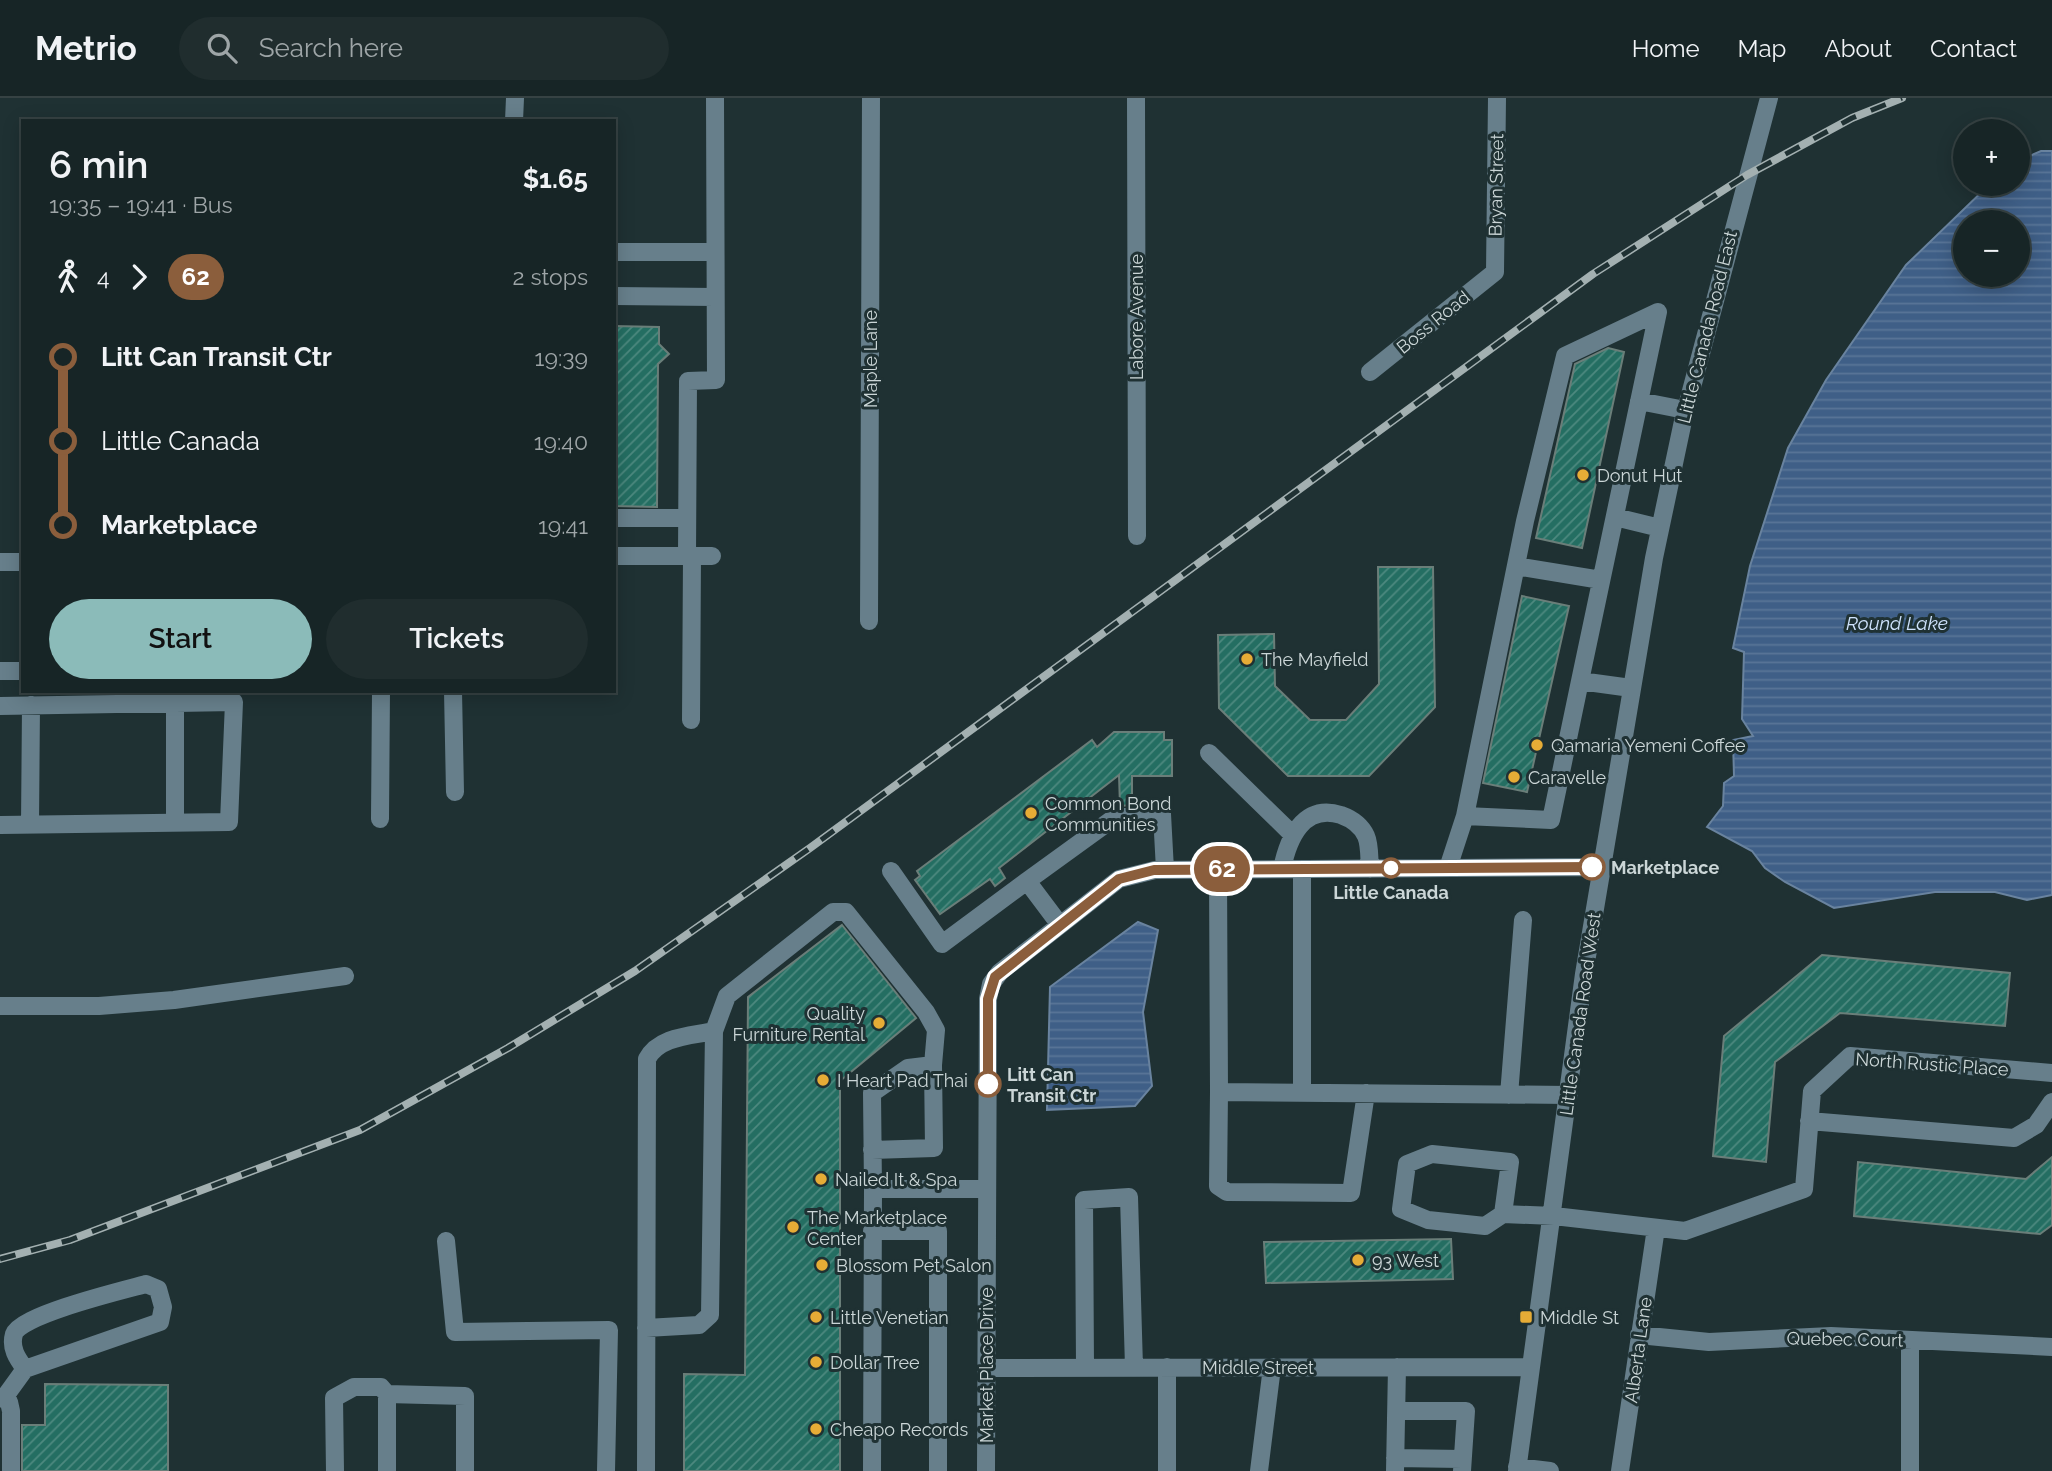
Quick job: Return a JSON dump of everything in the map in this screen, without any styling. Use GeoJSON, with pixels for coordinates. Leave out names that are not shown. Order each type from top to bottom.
{"type":"FeatureCollection","features":[{"type":"Feature","properties":{"kind":"street"},"geometry":{"type":"LineString","coordinates":[[514,119],[515,98]]}},
{"type":"Feature","properties":{"kind":"street"},"geometry":{"type":"LineString","coordinates":[[691,720],[690,556],[687,517],[688,381],[716,380],[715,98]]}},
{"type":"Feature","properties":{"kind":"street","name":"Maple Lane"},"geometry":{"type":"LineString","coordinates":[[869,621],[872,98]]}},
{"type":"Feature","properties":{"kind":"street","name":"Labore Avenue"},"geometry":{"type":"LineString","coordinates":[[1136,98],[1137,536]]}},
{"type":"Feature","properties":{"kind":"street","name":"Bryan Street"},"geometry":{"type":"LineString","coordinates":[[1495,272],[1497,98]]}},
{"type":"Feature","properties":{"kind":"street","name":"Little Canada Road East"},"geometry":{"type":"LineString","coordinates":[[1654,558],[1685,410],[1769,98]]}},
{"type":"Feature","properties":{"kind":"street"},"geometry":{"type":"LineString","coordinates":[[616,251],[715,251]]}},
{"type":"Feature","properties":{"kind":"street","name":"Boss Road"},"geometry":{"type":"LineString","coordinates":[[1370,372],[1495,272]]}},
{"type":"Feature","properties":{"kind":"street"},"geometry":{"type":"LineString","coordinates":[[616,296],[715,297]]}},
{"type":"Feature","properties":{"kind":"street"},"geometry":{"type":"LineString","coordinates":[[1448,868],[1465,816],[1516,566],[1565,356],[1658,312],[1551,820],[1465,816]]}},
{"type":"Feature","properties":{"kind":"street"},"geometry":{"type":"LineString","coordinates":[[1639,401],[1685,410]]}},
{"type":"Feature","properties":{"kind":"street"},"geometry":{"type":"LineString","coordinates":[[616,517],[687,517]]}},
{"type":"Feature","properties":{"kind":"street"},"geometry":{"type":"LineString","coordinates":[[1615,517],[1660,528]]}},
{"type":"Feature","properties":{"kind":"street"},"geometry":{"type":"LineString","coordinates":[[616,556],[712,556]]}},
{"type":"Feature","properties":{"kind":"street","name":"Little Canada Road West"},"geometry":{"type":"LineString","coordinates":[[1517,1469],[1529,1367],[1554,1216],[1601,867],[1654,558]]}},
{"type":"Feature","properties":{"kind":"street"},"geometry":{"type":"LineString","coordinates":[[0,562],[21,562]]}},
{"type":"Feature","properties":{"kind":"street"},"geometry":{"type":"LineString","coordinates":[[1516,566],[1601,580]]}},
{"type":"Feature","properties":{"kind":"street"},"geometry":{"type":"LineString","coordinates":[[0,671],[21,671]]}},
{"type":"Feature","properties":{"kind":"street"},"geometry":{"type":"LineString","coordinates":[[1580,681],[1631,688]]}},
{"type":"Feature","properties":{"kind":"street"},"geometry":{"type":"LineString","coordinates":[[380,693],[380,819]]}},
{"type":"Feature","properties":{"kind":"street"},"geometry":{"type":"LineString","coordinates":[[453,693],[455,792]]}},
{"type":"Feature","properties":{"kind":"street"},"geometry":{"type":"LineString","coordinates":[[0,706],[175,703],[233,697],[229,822],[0,825]]}},
{"type":"Feature","properties":{"kind":"street"},"geometry":{"type":"LineString","coordinates":[[175,703],[175,823]]}},
{"type":"Feature","properties":{"kind":"street"},"geometry":{"type":"LineString","coordinates":[[30,825],[31,705]]}},
{"type":"Feature","properties":{"kind":"street"},"geometry":{"type":"LineString","coordinates":[[1209,753],[1292,834]]}},
{"type":"Feature","properties":{"kind":"street"},"geometry":{"type":"LineString","coordinates":[[1282,869],[1292,834],[1303,821],[1324,812],[1350,819],[1360,825],[1367,838],[1370,869]]}},
{"type":"Feature","properties":{"kind":"street"},"geometry":{"type":"LineString","coordinates":[[891,871],[943,944],[1114,818],[1162,814],[1165,870]]}},
{"type":"Feature","properties":{"kind":"street","name":"Market Place Drive"},"geometry":{"type":"LineString","coordinates":[[986,1471],[989,992],[1000,972],[1119,879],[1165,870],[1601,867]]}},
{"type":"Feature","properties":{"kind":"street"},"geometry":{"type":"LineString","coordinates":[[1217,869],[1218,1186],[1227,1192],[1351,1193],[1366,1093]]}},
{"type":"Feature","properties":{"kind":"street"},"geometry":{"type":"LineString","coordinates":[[1302,1092],[1303,869]]}},
{"type":"Feature","properties":{"kind":"street"},"geometry":{"type":"LineString","coordinates":[[1027,881],[1060,925]]}},
{"type":"Feature","properties":{"kind":"street"},"geometry":{"type":"LineString","coordinates":[[646,1328],[699,1325],[710,1315],[714,1031],[727,996],[832,912],[846,912],[926,1012],[936,1030],[933,1065],[934,1148],[872,1150]]}},
{"type":"Feature","properties":{"kind":"street"},"geometry":{"type":"LineString","coordinates":[[1509,1095],[1523,920]]}},
{"type":"Feature","properties":{"kind":"street"},"geometry":{"type":"LineString","coordinates":[[0,1006],[99,1006],[174,1000],[345,976]]}},
{"type":"Feature","properties":{"kind":"street"},"geometry":{"type":"LineString","coordinates":[[646,1471],[647,1059],[653,1048],[665,1041],[714,1031]]}},
{"type":"Feature","properties":{"kind":"street","name":"North Rustic Place"},"geometry":{"type":"LineString","coordinates":[[1503,1214],[1554,1216],[1685,1231],[1804,1189],[1812,1091],[1850,1056],[2052,1073]]}},
{"type":"Feature","properties":{"kind":"street"},"geometry":{"type":"LineString","coordinates":[[872,1471],[872,1094],[908,1068],[933,1065]]}},
{"type":"Feature","properties":{"kind":"street"},"geometry":{"type":"LineString","coordinates":[[1219,1092],[1569,1096]]}},
{"type":"Feature","properties":{"kind":"street"},"geometry":{"type":"LineString","coordinates":[[1810,1121],[2014,1138],[2036,1125],[2052,1102]]}},
{"type":"Feature","properties":{"kind":"street"},"geometry":{"type":"LineString","coordinates":[[1432,1154],[1510,1162],[1503,1214],[1485,1226],[1428,1220],[1401,1209],[1407,1164],[1432,1154]]}},
{"type":"Feature","properties":{"kind":"street"},"geometry":{"type":"LineString","coordinates":[[873,1189],[987,1189]]}},
{"type":"Feature","properties":{"kind":"street"},"geometry":{"type":"LineString","coordinates":[[1085,1367],[1084,1200],[1129,1197],[1134,1367]]}},
{"type":"Feature","properties":{"kind":"street","name":"Alberta Lane"},"geometry":{"type":"LineString","coordinates":[[1620,1471],[1656,1228]]}},
{"type":"Feature","properties":{"kind":"street"},"geometry":{"type":"LineString","coordinates":[[872,1231],[938,1231],[938,1471]]}},
{"type":"Feature","properties":{"kind":"street"},"geometry":{"type":"LineString","coordinates":[[446,1241],[455,1332],[609,1330],[606,1471]]}},
{"type":"Feature","properties":{"kind":"street"},"geometry":{"type":"LineString","coordinates":[[11,1471],[13,1427],[9,1402],[2,1397],[25,1369],[160,1322],[163,1307],[158,1289],[146,1284],[20,1325],[15,1333],[14,1352],[25,1369]]}},
{"type":"Feature","properties":{"kind":"street","name":"Quebec Court"},"geometry":{"type":"LineString","coordinates":[[1639,1335],[1709,1342],[1831,1336],[2052,1347]]}},
{"type":"Feature","properties":{"kind":"street"},"geometry":{"type":"LineString","coordinates":[[1910,1340],[1910,1471]]}},
{"type":"Feature","properties":{"kind":"street"},"geometry":{"type":"LineString","coordinates":[[1167,1367],[1167,1471]]}},
{"type":"Feature","properties":{"kind":"street"},"geometry":{"type":"LineString","coordinates":[[1259,1471],[1272,1367]]}},
{"type":"Feature","properties":{"kind":"street"},"geometry":{"type":"LineString","coordinates":[[1397,1367],[1395,1465],[1462,1465],[1466,1410],[1397,1410]]}},
{"type":"Feature","properties":{"kind":"street","name":"Middle Street"},"geometry":{"type":"LineString","coordinates":[[986,1368],[1529,1367]]}},
{"type":"Feature","properties":{"kind":"street"},"geometry":{"type":"LineString","coordinates":[[335,1471],[334,1398],[354,1387],[381,1387],[387,1394],[387,1471]]}},
{"type":"Feature","properties":{"kind":"street"},"geometry":{"type":"LineString","coordinates":[[387,1394],[465,1396],[465,1471]]}},
{"type":"Feature","properties":{"kind":"street"},"geometry":{"type":"LineString","coordinates":[[1517,1469],[1550,1471]]}},
{"type":"Feature","properties":{"kind":"water","name":"Round Lake"},"geometry":{"type":"Polygon","coordinates":[[[2041,151],[2052,151],[2052,895],[2027,900],[1995,892],[1935,892],[1834,908],[1785,882],[1765,868],[1752,851],[1707,827],[1723,806],[1724,783],[1734,776],[1733,740],[1753,736],[1742,719],[1744,652],[1733,648],[1750,566],[1788,448],[1826,380],[1906,265],[1953,220],[1953,287],[2030,287],[2030,210],[1963,210],[1978,196],[2030,196],[2030,156],[2041,151]]]}},
{"type":"Feature","properties":{"kind":"water"},"geometry":{"type":"Polygon","coordinates":[[[1138,922],[1158,930],[1143,1012],[1152,1086],[1135,1106],[1047,1110],[1050,987],[1138,922]]]}},
{"type":"Feature","properties":{"kind":"building"},"geometry":{"type":"Polygon","coordinates":[[[616,326],[659,327],[659,344],[669,354],[658,364],[657,507],[616,506],[616,326]]]}},
{"type":"Feature","properties":{"kind":"building"},"geometry":{"type":"Polygon","coordinates":[[[1608,348],[1624,352],[1582,548],[1536,538],[1575,364],[1608,348]]]}},
{"type":"Feature","properties":{"kind":"building","name":"The Mayfield"},"geometry":{"type":"Polygon","coordinates":[[[1378,567],[1433,567],[1435,707],[1369,776],[1288,776],[1219,708],[1218,635],[1274,634],[1275,686],[1310,720],[1346,720],[1379,684],[1378,567]]]}},
{"type":"Feature","properties":{"kind":"building"},"geometry":{"type":"Polygon","coordinates":[[[1522,596],[1569,606],[1527,792],[1483,783],[1522,596]]]}},
{"type":"Feature","properties":{"kind":"building","name":"Common Bond Communities"},"geometry":{"type":"Polygon","coordinates":[[[1114,732],[1164,732],[1164,740],[1172,740],[1172,776],[1132,776],[1132,805],[1120,806],[1119,775],[999,868],[1005,878],[995,886],[990,879],[940,914],[915,880],[920,876],[917,871],[1092,740],[1097,747],[1114,732]]]}},
{"type":"Feature","properties":{"kind":"building","name":"The Marketplace Center"},"geometry":{"type":"Polygon","coordinates":[[[842,925],[916,1018],[840,1081],[840,1471],[684,1471],[684,1374],[745,1375],[748,997],[842,925]]]}},
{"type":"Feature","properties":{"kind":"building"},"geometry":{"type":"Polygon","coordinates":[[[1822,955],[2010,973],[2005,1026],[1840,1013],[1775,1062],[1766,1162],[1713,1156],[1724,1036],[1822,955]]]}},
{"type":"Feature","properties":{"kind":"building"},"geometry":{"type":"Polygon","coordinates":[[[2052,1157],[2052,1225],[2040,1234],[1854,1216],[1858,1162],[2026,1179],[2052,1157]]]}},
{"type":"Feature","properties":{"kind":"building","name":"93 West"},"geometry":{"type":"Polygon","coordinates":[[[1451,1239],[1453,1279],[1266,1283],[1264,1242],[1451,1239]]]}},
{"type":"Feature","properties":{"kind":"building"},"geometry":{"type":"Polygon","coordinates":[[[45,1384],[168,1385],[168,1471],[22,1471],[22,1425],[45,1425],[45,1384]]]}},
{"type":"Feature","properties":{"kind":"railway"},"geometry":{"type":"LineString","coordinates":[[0,1259],[70,1240],[360,1130],[508,1048],[635,971],[810,848],[1593,274],[1747,175],[1852,118],[1902,98]]}},
{"type":"Feature","properties":{"kind":"bus line","name":"62"},"geometry":{"type":"LineString","coordinates":[[988,1084],[988,999],[995,977],[1119,879],[1154,870],[1592,867]]}},
{"type":"Feature","properties":{"kind":"place","name":"Donut Hut"},"geometry":{"type":"Point","coordinates":[1583,475]}},
{"type":"Feature","properties":{"kind":"place","name":"The Mayfield"},"geometry":{"type":"Point","coordinates":[1247,659]}},
{"type":"Feature","properties":{"kind":"place","name":"Qamaria Yemeni Coffee"},"geometry":{"type":"Point","coordinates":[1537,745]}},
{"type":"Feature","properties":{"kind":"place","name":"Caravelle"},"geometry":{"type":"Point","coordinates":[1514,777]}},
{"type":"Feature","properties":{"kind":"place","name":"Common Bond Communities"},"geometry":{"type":"Point","coordinates":[1031,813]}},
{"type":"Feature","properties":{"kind":"place","name":"Marketplace"},"geometry":{"type":"Point","coordinates":[1592,867]}},
{"type":"Feature","properties":{"kind":"place","name":"Little Canada"},"geometry":{"type":"Point","coordinates":[1391,868]}},
{"type":"Feature","properties":{"kind":"place","name":"Quality Furniture Rental"},"geometry":{"type":"Point","coordinates":[879,1023]}},
{"type":"Feature","properties":{"kind":"place","name":"I Heart Pad Thai"},"geometry":{"type":"Point","coordinates":[823,1080]}},
{"type":"Feature","properties":{"kind":"place","name":"Litt Can Transit Ctr"},"geometry":{"type":"Point","coordinates":[988,1084]}},
{"type":"Feature","properties":{"kind":"place","name":"Nailed It & Spa"},"geometry":{"type":"Point","coordinates":[821,1179]}},
{"type":"Feature","properties":{"kind":"place","name":"The Marketplace Center"},"geometry":{"type":"Point","coordinates":[793,1227]}},
{"type":"Feature","properties":{"kind":"place","name":"93 West"},"geometry":{"type":"Point","coordinates":[1358,1260]}},
{"type":"Feature","properties":{"kind":"place","name":"Blossom Pet Salon"},"geometry":{"type":"Point","coordinates":[822,1265]}},
{"type":"Feature","properties":{"kind":"place","name":"Little Venetian"},"geometry":{"type":"Point","coordinates":[816,1317]}},
{"type":"Feature","properties":{"kind":"place","name":"Middle St"},"geometry":{"type":"Point","coordinates":[1526,1317]}},
{"type":"Feature","properties":{"kind":"place","name":"Dollar Tree"},"geometry":{"type":"Point","coordinates":[816,1362]}},
{"type":"Feature","properties":{"kind":"place","name":"Cheapo Records"},"geometry":{"type":"Point","coordinates":[816,1429]}}]}
